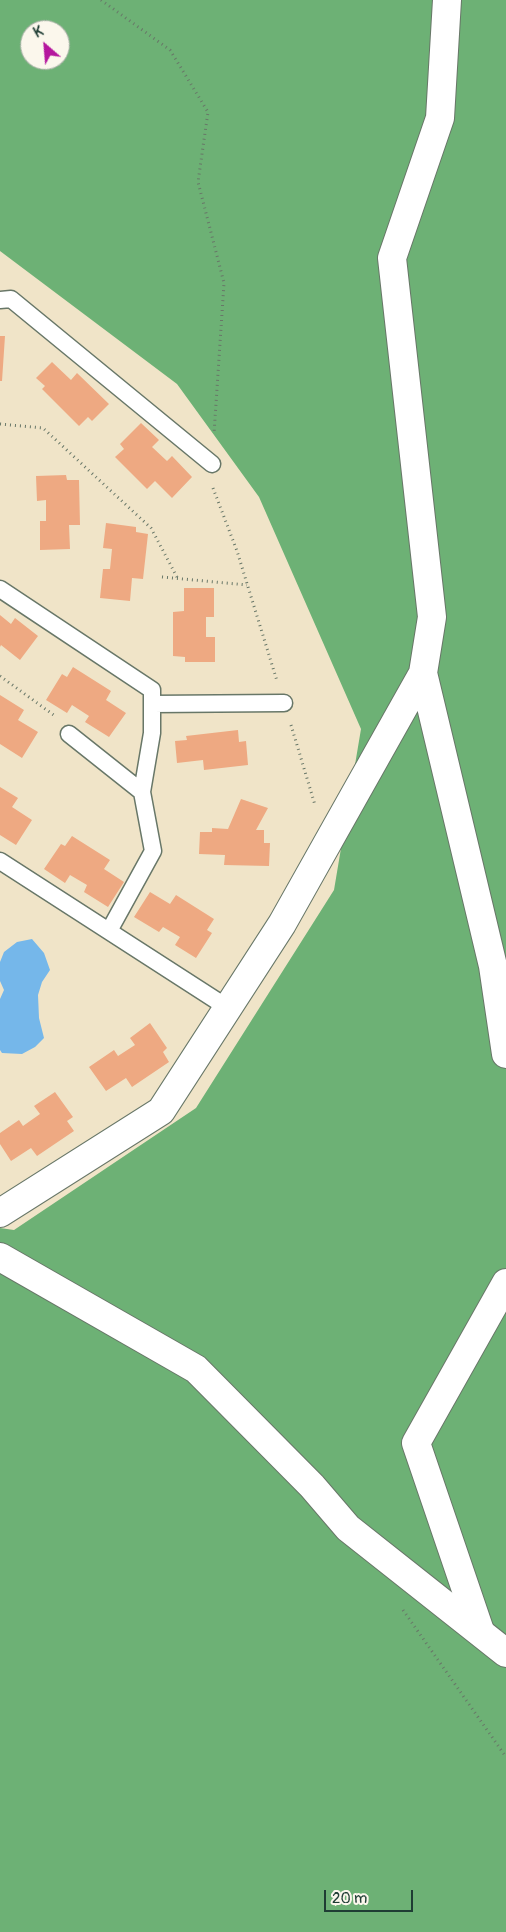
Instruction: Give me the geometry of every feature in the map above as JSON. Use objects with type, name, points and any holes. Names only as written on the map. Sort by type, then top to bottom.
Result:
[{"type":"street","points":[[0,1213],[161,1111],[282,924],[423,673],[432,617],[392,258],[440,118],[447,0]]},
{"type":"street","points":[[423,673],[494,966],[506,1054]]},
{"type":"street","points":[[0,1257],[196,1369],[312,1486],[348,1528],[506,1653]]},
{"type":"street","points":[[480,1631],[416,1443],[506,1283]]},
{"type":"lane","points":[[0,300],[11,299],[212,464]]},
{"type":"lane","points":[[0,589],[152,690],[152,733],[142,792],[153,851],[109,931]]},
{"type":"lane","points":[[152,704],[284,703]]},
{"type":"lane","points":[[69,734],[142,792]]},
{"type":"lane","points":[[0,861],[228,1008]]},
{"type":"path","points":[[101,0],[170,50],[208,112],[198,182],[224,283],[210,482],[237,551],[327,844]]},
{"type":"path","points":[[0,424],[43,428],[151,528],[178,579]]},
{"type":"path","points":[[162,577],[247,585]]},
{"type":"path","points":[[0,676],[59,719],[69,734]]},
{"type":"path","points":[[400,1606],[506,1757]]},
{"type":"green space","points":[[0,0],[506,0],[506,1932],[0,1932],[0,1228],[14,1230],[196,1108],[334,890],[361,729],[259,497],[177,384],[0,251]]},
{"type":"water","points":[[32,939],[44,953],[50,970],[42,982],[38,995],[39,1018],[44,1038],[35,1047],[22,1054],[2,1053],[0,1050],[0,999],[4,990],[0,981],[0,962],[4,952],[17,942]]},
{"type":"building","points":[[0,336],[5,336],[2,381],[0,381]]},
{"type":"building","points":[[52,362],[71,380],[77,373],[109,404],[92,421],[88,417],[79,426],[42,389],[45,386],[36,378]]},
{"type":"building","points":[[141,423],[159,440],[152,447],[167,461],[172,456],[192,477],[172,498],[155,481],[147,489],[115,457],[124,449],[120,444]]},
{"type":"building","points":[[66,475],[67,480],[79,480],[80,525],[69,525],[70,549],[40,550],[40,521],[46,521],[46,500],[37,501],[36,476]]},
{"type":"building","points":[[106,523],[136,527],[136,532],[148,534],[143,579],[132,578],[130,601],[100,598],[103,569],[110,569],[112,549],[103,548]]},
{"type":"building","points":[[184,588],[214,588],[214,617],[206,617],[206,637],[215,637],[215,662],[185,662],[185,657],[173,656],[173,612],[184,611]]},
{"type":"building","points":[[0,615],[11,624],[15,618],[38,636],[20,660],[1,645],[0,647]]},
{"type":"building","points":[[73,667],[111,691],[106,700],[126,713],[109,737],[85,722],[89,716],[72,705],[67,713],[46,700],[62,674],[67,677]]},
{"type":"building","points":[[0,695],[24,710],[18,720],[38,732],[22,758],[0,744]]},
{"type":"building","points":[[238,730],[239,742],[246,741],[248,765],[204,770],[203,760],[177,763],[175,741],[187,740],[186,736]]},
{"type":"building","points":[[0,787],[18,798],[12,807],[32,820],[16,845],[0,835]]},
{"type":"building","points":[[241,799],[268,808],[256,830],[264,830],[264,843],[270,843],[269,866],[224,865],[225,855],[199,854],[200,832],[212,832],[212,828],[228,829]]},
{"type":"building","points":[[72,836],[110,860],[104,869],[124,882],[108,907],[84,892],[87,885],[70,875],[65,883],[44,869],[61,844],[65,846]]},
{"type":"building","points":[[150,892],[170,904],[176,895],[214,919],[207,930],[212,933],[196,958],[175,945],[180,937],[163,927],[159,932],[134,917]]},
{"type":"building","points":[[150,1023],[167,1048],[163,1052],[169,1062],[132,1087],[126,1078],[106,1091],[89,1067],[114,1050],[118,1056],[135,1045],[130,1038]]},
{"type":"building","points":[[55,1092],[73,1117],[67,1121],[74,1131],[37,1156],[31,1148],[11,1161],[0,1144],[0,1133],[19,1120],[23,1126],[40,1114],[34,1106]]}]
